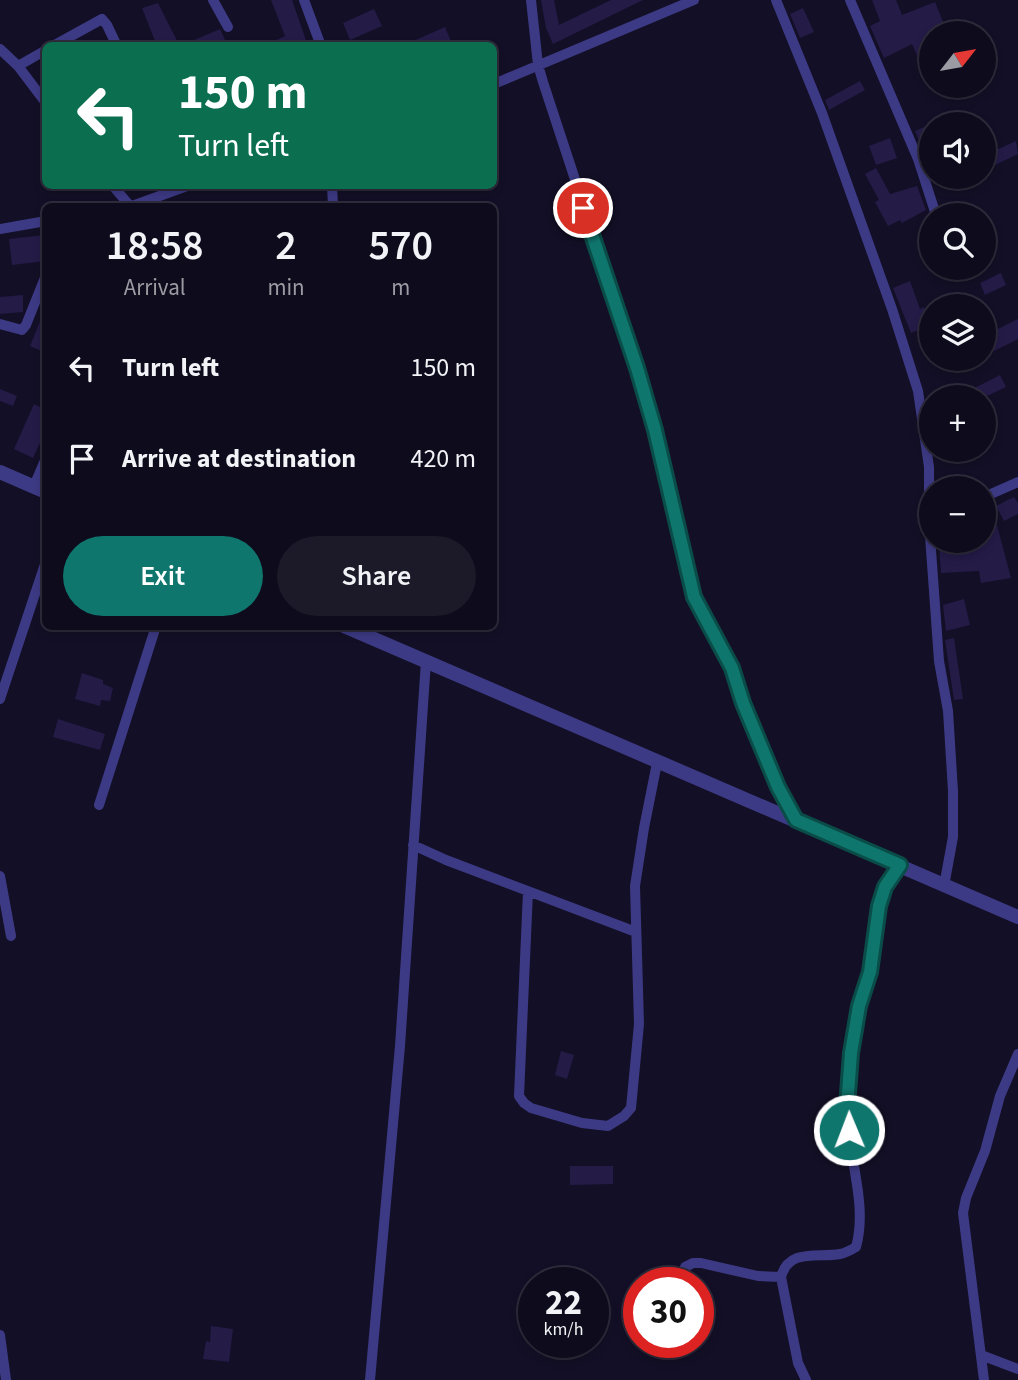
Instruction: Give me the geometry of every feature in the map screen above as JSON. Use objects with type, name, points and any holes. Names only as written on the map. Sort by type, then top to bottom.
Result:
[{"type":"street","points":[[213,0],[228,27]]},
{"type":"street","points":[[304,0],[320,42]]},
{"type":"street","points":[[531,0],[538,65],[661,451],[694,597],[732,668],[762,752],[796,820]]},
{"type":"street","points":[[497,83],[694,0]]},
{"type":"street","points":[[776,0],[822,113],[918,391],[929,476]]},
{"type":"street","points":[[850,0],[918,159],[932,203]]},
{"type":"street","points":[[60,42],[102,19],[115,42]]},
{"type":"street","points":[[0,49],[18,66],[42,98]]},
{"type":"street","points":[[18,66],[42,52]]},
{"type":"street","points":[[116,189],[131,203]]},
{"type":"street","points":[[142,203],[178,189]]},
{"type":"street","points":[[0,229],[42,222]]},
{"type":"street","points":[[0,324],[22,330],[42,285]]},
{"type":"street","points":[[0,472],[40,489]]},
{"type":"street","points":[[996,492],[1018,482]]},
{"type":"street","points":[[931,553],[939,661],[948,712],[953,791],[953,837],[944,886]]},
{"type":"street","points":[[0,699],[42,573]]},
{"type":"street","points":[[99,805],[155,630]]},
{"type":"street","points":[[354,630],[1018,917]]},
{"type":"street","points":[[370,1380],[400,1046],[426,662]]},
{"type":"street","points":[[528,891],[519,1096],[531,1108],[583,1123],[607,1126],[624,1116],[631,1108],[639,1024],[635,886],[657,763]]},
{"type":"street","points":[[413,845],[636,932]]},
{"type":"street","points":[[806,1380],[798,1363],[781,1277],[790,1261],[799,1256],[843,1254],[856,1247],[859,1205],[850,1154],[847,1107],[851,1053],[859,1006],[870,972],[879,906],[885,887],[900,865]]},
{"type":"street","points":[[0,876],[11,936]]},
{"type":"street","points":[[984,1380],[963,1213],[966,1198],[985,1151],[1000,1096],[1018,1054]]},
{"type":"street","points":[[685,1267],[701,1263],[758,1276],[781,1277]]},
{"type":"street","points":[[0,1335],[6,1380]]},
{"type":"street","points":[[981,1356],[1018,1369]]},
{"type":"building","points":[[271,0],[292,0],[307,42],[272,42],[285,36]]},
{"type":"building","points":[[541,0],[554,0],[559,25],[611,0],[643,0],[553,44],[546,28]]},
{"type":"building","points":[[872,0],[896,0],[902,15],[935,2],[943,21],[919,21],[919,60],[912,44],[884,58],[870,26],[880,21]]},
{"type":"building","points":[[158,3],[178,42],[155,42],[142,8]]},
{"type":"building","points":[[803,8],[814,32],[800,38],[790,14]]},
{"type":"building","points":[[374,9],[382,26],[350,40],[343,23]]},
{"type":"building","points":[[445,27],[451,42],[411,42]]},
{"type":"building","points":[[220,29],[226,42],[189,42]]},
{"type":"building","points":[[860,81],[865,90],[829,110],[825,100]]},
{"type":"building","points":[[890,138],[897,158],[876,165],[869,146]]},
{"type":"building","points":[[1016,141],[1018,154],[996,165],[996,150]]},
{"type":"building","points":[[876,168],[890,194],[917,186],[923,203],[919,203],[919,214],[902,223],[900,220],[888,226],[875,202],[879,200],[865,174]]},
{"type":"building","points":[[42,235],[42,261],[12,265],[9,239]]},
{"type":"building","points":[[1001,273],[1006,285],[985,294],[980,283],[996,280],[996,275]]},
{"type":"building","points":[[910,281],[919,306],[919,330],[911,333],[893,288]]},
{"type":"building","points":[[23,295],[23,312],[0,314],[0,297]]},
{"type":"building","points":[[42,316],[42,351],[30,346]]},
{"type":"building","points":[[1018,319],[1018,339],[996,350],[996,330]]},
{"type":"building","points":[[1000,375],[1006,387],[996,392],[996,385],[980,385]]},
{"type":"building","points":[[0,389],[17,396],[13,406],[0,401]]},
{"type":"building","points":[[34,404],[42,408],[42,439],[33,458],[14,449]]},
{"type":"building","points":[[1014,497],[1018,503],[1018,514],[1004,521],[996,506]]},
{"type":"building","points":[[996,525],[1011,578],[981,583],[979,571],[941,573],[939,553],[996,553]]},
{"type":"building","points":[[964,599],[970,625],[946,631],[943,605]]},
{"type":"building","points":[[954,638],[963,699],[954,700],[945,640]]},
{"type":"building","points":[[82,673],[103,680],[103,684],[113,688],[110,701],[101,700],[100,706],[75,699]]},
{"type":"building","points":[[58,719],[105,734],[100,750],[53,737]]},
{"type":"building","points":[[561,1051],[574,1055],[567,1079],[555,1075]]},
{"type":"building","points":[[570,1166],[613,1166],[613,1184],[570,1185]]},
{"type":"building","points":[[211,1326],[233,1329],[229,1362],[203,1359],[206,1341],[210,1342]]},
{"type":"route","points":[[583,208],[637,368],[661,451],[694,597],[732,668],[743,703],[778,787],[796,820],[900,865],[885,887],[879,906],[870,972],[859,1006],[851,1053],[847,1107],[849,1130]]}]
